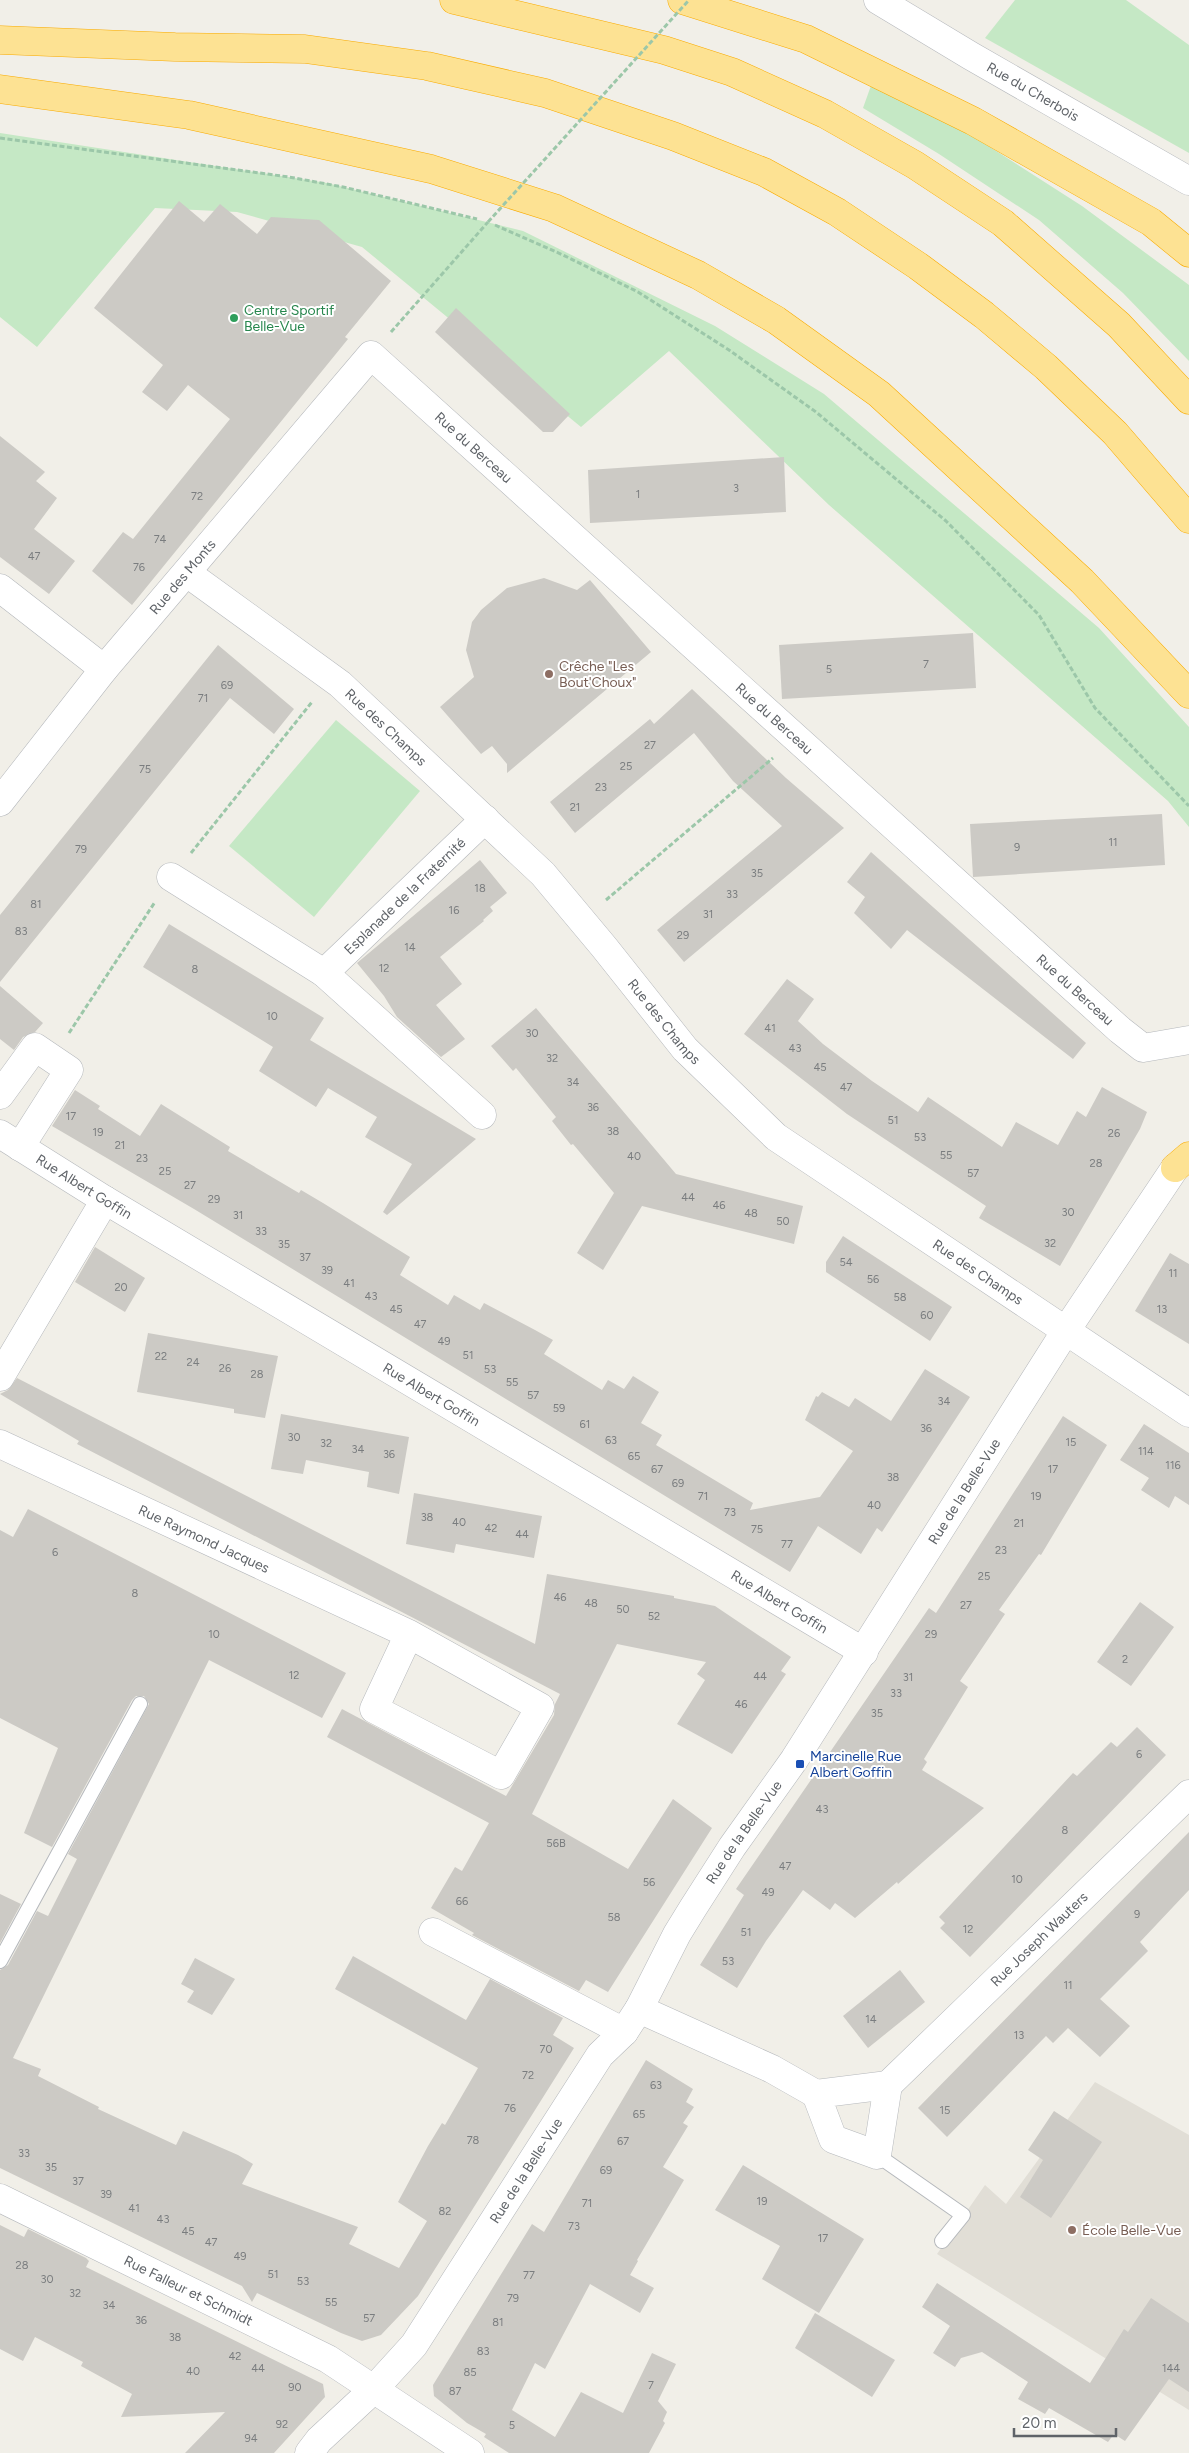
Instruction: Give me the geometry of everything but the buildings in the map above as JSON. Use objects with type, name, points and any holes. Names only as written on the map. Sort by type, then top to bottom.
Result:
[{"type":"highway","points":[[454,0],[664,50],[732,72],[825,114],[915,165],[1003,223],[1120,325],[1189,400]]},
{"type":"highway","points":[[682,0],[806,39],[973,121],[1151,222],[1189,253]]},
{"type":"highway","points":[[0,40],[175,47],[305,49],[426,66],[545,93],[673,136],[764,172],[837,212],[918,266],[984,315],[1046,366],[1115,433],[1189,519]]},
{"type":"highway","points":[[0,88],[189,115],[431,169],[554,208],[698,274],[776,320],[879,394],[1082,581],[1189,694]]},
{"type":"street","name":"Rue du Cherbois","points":[[878,0],[970,56],[1189,181]]},
{"type":"street","name":"Rue des Monts","points":[[0,802],[104,669],[371,355]]},
{"type":"street","name":"Rue du Berceau","points":[[371,355],[1120,1030],[1143,1048],[1189,1040]]},
{"type":"street","name":"Rue des Champs","points":[[187,573],[340,684],[543,874],[684,1049],[776,1137],[1065,1332],[1189,1413]]},
{"type":"street","points":[[0,588],[104,669]]},
{"type":"street","name":"Esplanade de la Fraternité","points":[[324,973],[485,819]]},
{"type":"street","points":[[171,877],[324,973],[482,1115]]},
{"type":"street","points":[[0,1095],[35,1047],[69,1070],[10,1141]]},
{"type":"street","name":"Rue Albert Goffin","points":[[10,1141],[104,1200],[864,1652]]},
{"type":"street","name":"Rue de la Belle-Vue","points":[[309,2453],[319,2440],[374,2389],[414,2345],[600,2055],[624,2032],[639,2009],[676,1934],[732,1847],[794,1760],[864,1652],[1065,1332],[1182,1162]]},
{"type":"street","points":[[0,1377],[104,1200]]},
{"type":"street","name":"Rue Raymond Jacques","points":[[0,1444],[409,1634],[540,1707],[501,1775],[374,1709],[409,1634]]},
{"type":"street","name":"Rue Joseph Wauters","points":[[888,2085],[1189,1794]]},
{"type":"street","points":[[432,1932],[624,2032]]},
{"type":"street","points":[[639,2009],[772,2070],[816,2094],[888,2085],[877,2155],[833,2139],[816,2094]]},
{"type":"street","name":"Rue Falleur et Schmidt","points":[[0,2198],[328,2360],[470,2453]]},
{"type":"lane","points":[[0,1961],[140,1704]]},
{"type":"lane","points":[[877,2155],[963,2215],[942,2241]]},
{"type":"path","points":[[371,355],[488,222],[689,0]]},
{"type":"path","points":[[0,138],[129,157],[213,165],[343,187],[488,222],[563,254],[638,292],[721,345],[816,412],[946,520],[1039,615],[1095,708],[1189,806]]},
{"type":"path","points":[[580,920],[749,775]]},
{"type":"shaded area","name":"École Belle-Vue","points":[[1095,2082],[1189,2135],[1189,2410],[937,2254],[985,2185],[1006,2204]]},
{"type":"green space","points":[[1015,0],[1126,0],[1189,45],[1189,153],[985,38]]},
{"type":"green space","points":[[873,80],[965,131],[1082,206],[1189,285],[1189,361],[1123,293],[1039,220],[939,154],[863,108]]},
{"type":"green space","points":[[0,133],[327,183],[523,231],[715,326],[824,394],[1099,628],[1189,727],[1189,827],[1168,801],[829,505],[669,351],[581,427],[362,247],[237,212],[155,208],[37,347],[0,317]]},
{"type":"green space","points":[[336,720],[420,791],[314,917],[229,846]]},
{"type":"place","name":"Centre Sportif Belle-Vue","points":[[234,318]]},
{"type":"place","name":"Crêche \"Les Bout'Choux\"","points":[[549,674]]},
{"type":"place","name":"Marcinelle Rue Albert Goffin","points":[[800,1764]]},
{"type":"place","name":"École Belle-Vue","points":[[1072,2230]]}]
